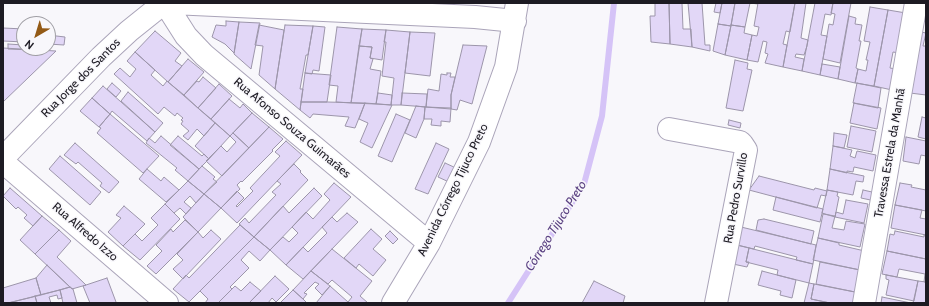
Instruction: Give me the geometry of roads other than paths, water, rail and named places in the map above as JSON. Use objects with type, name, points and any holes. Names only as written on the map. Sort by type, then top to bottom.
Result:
[{"type":"street","name":"Rua Jorge dos Santos","points":[[3,158],[101,57],[129,31],[164,3]]},
{"type":"street","name":"Rua Afonso Souza Guimarães","points":[[164,3],[186,36],[204,55],[429,243]]},
{"type":"street","points":[[172,3],[475,17],[516,12]]},
{"type":"street","name":"Travessa Estrela da Manhã","points":[[864,303],[916,3]]},
{"type":"street","name":"Avenida Córrego Tijuco Preto","points":[[393,303],[429,243],[479,142],[506,67],[516,12]]},
{"type":"street","name":"Rua Pedro Survillo","points":[[668,129],[740,142],[746,150],[716,303]]},
{"type":"street","name":"Rua Alfredo Izzo","points":[[3,162],[167,303]]},
{"type":"waterway","name":"Córrego Tijuco Preto","points":[[508,303],[584,184],[602,116],[614,3]]}]
